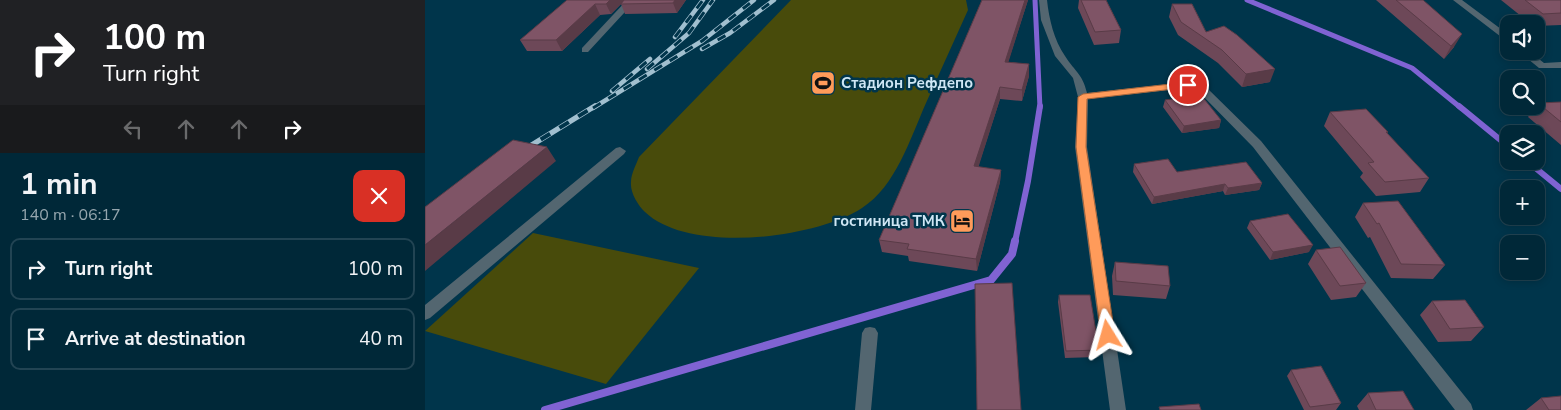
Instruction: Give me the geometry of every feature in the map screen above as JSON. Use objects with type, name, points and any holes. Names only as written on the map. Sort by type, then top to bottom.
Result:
[{"type":"street","points":[[585,50],[632,0]]},
{"type":"street","points":[[1043,0],[1045,20],[1060,56],[1078,78],[1083,97],[1081,147],[1119,410]]},
{"type":"street","points":[[1457,0],[1500,33]]},
{"type":"street","points":[[1534,60],[1542,66],[1561,65]]},
{"type":"street","points":[[1083,97],[1188,85],[1203,90],[1257,144],[1465,410]]},
{"type":"street","points":[[425,314],[620,151]]},
{"type":"street","points":[[863,410],[869,333]]},
{"type":"shaded area","name":"Стадион Рефдепо","points":[[791,0],[966,0],[968,10],[901,161],[884,187],[874,199],[862,208],[841,219],[814,228],[784,234],[752,237],[720,237],[691,233],[665,225],[645,212],[633,194],[631,179],[639,157]]},
{"type":"shaded area","points":[[533,233],[699,268],[606,384],[425,331]]},
{"type":"building","points":[[567,0],[610,0],[606,4],[595,4],[556,40],[520,40]]},
{"type":"building","points":[[624,0],[675,0],[673,3],[621,4]]},
{"type":"building","points":[[982,0],[1025,0],[1005,62],[1029,64],[1022,90],[1000,87],[974,166],[1001,170],[976,259],[907,249],[909,244],[879,240]]},
{"type":"building","points":[[1081,0],[1106,0],[1121,30],[1095,32]]},
{"type":"building","points":[[1396,0],[1423,0],[1462,34],[1451,46]]},
{"type":"building","points":[[1525,0],[1561,0],[1561,13],[1543,14]]},
{"type":"building","points":[[1172,4],[1192,4],[1206,32],[1224,26],[1275,69],[1246,74],[1222,50],[1181,22]]},
{"type":"building","points":[[1201,95],[1221,120],[1184,126],[1165,100]]},
{"type":"building","points":[[1561,102],[1561,122],[1545,109],[1545,103]]},
{"type":"building","points":[[1366,109],[1429,178],[1385,182],[1368,163],[1374,162],[1330,112]]},
{"type":"building","points":[[513,140],[547,147],[425,245],[425,207]]},
{"type":"building","points":[[1168,159],[1177,172],[1246,162],[1262,183],[1228,188],[1225,184],[1154,197],[1134,164]]},
{"type":"building","points":[[1398,201],[1445,265],[1401,264],[1379,223],[1377,224],[1363,203]]},
{"type":"building","points":[[1288,214],[1313,245],[1273,252],[1250,221]]},
{"type":"building","points":[[1340,247],[1366,283],[1340,286],[1316,250]]},
{"type":"building","points":[[1115,262],[1168,266],[1170,286],[1116,281]]},
{"type":"building","points":[[1012,283],[1021,410],[977,410],[975,284]]},
{"type":"building","points":[[1059,295],[1090,295],[1099,350],[1066,351]]},
{"type":"building","points":[[1465,300],[1484,327],[1450,329],[1432,301]]},
{"type":"building","points":[[1321,366],[1341,403],[1310,407],[1291,370]]},
{"type":"building","points":[[1403,391],[1414,410],[1376,410],[1368,393]]},
{"type":"building","points":[[1561,396],[1561,410],[1549,410],[1541,398]]},
{"type":"building","points":[[1199,404],[1201,410],[1160,410],[1159,407]]},
{"type":"waterway","points":[[1035,0],[1040,106]]},
{"type":"waterway","points":[[1247,0],[1412,68],[1461,108]]},
{"type":"waterway","points":[[1015,242],[1028,181],[1040,106]]},
{"type":"waterway","points":[[1459,106],[1500,140]]},
{"type":"waterway","points":[[1538,170],[1561,189]]},
{"type":"waterway","points":[[545,410],[991,280],[1012,254],[1015,241]]},
{"type":"railway","points":[[675,37],[703,0]]},
{"type":"railway","points":[[647,69],[689,33],[713,0]]},
{"type":"railway","points":[[593,108],[702,41],[754,0]]},
{"type":"railway","points":[[702,49],[730,33],[774,0]]},
{"type":"railway","points":[[612,91],[650,59]]},
{"type":"railway","points":[[522,151],[595,106]]},
{"type":"place","name":"Стадион Рефдепо","points":[[823,83]]},
{"type":"place","name":"гостиница ТМК","points":[[962,221]]},
{"type":"route","points":[[1108,335],[1081,147],[1083,97],[1188,85]]}]
